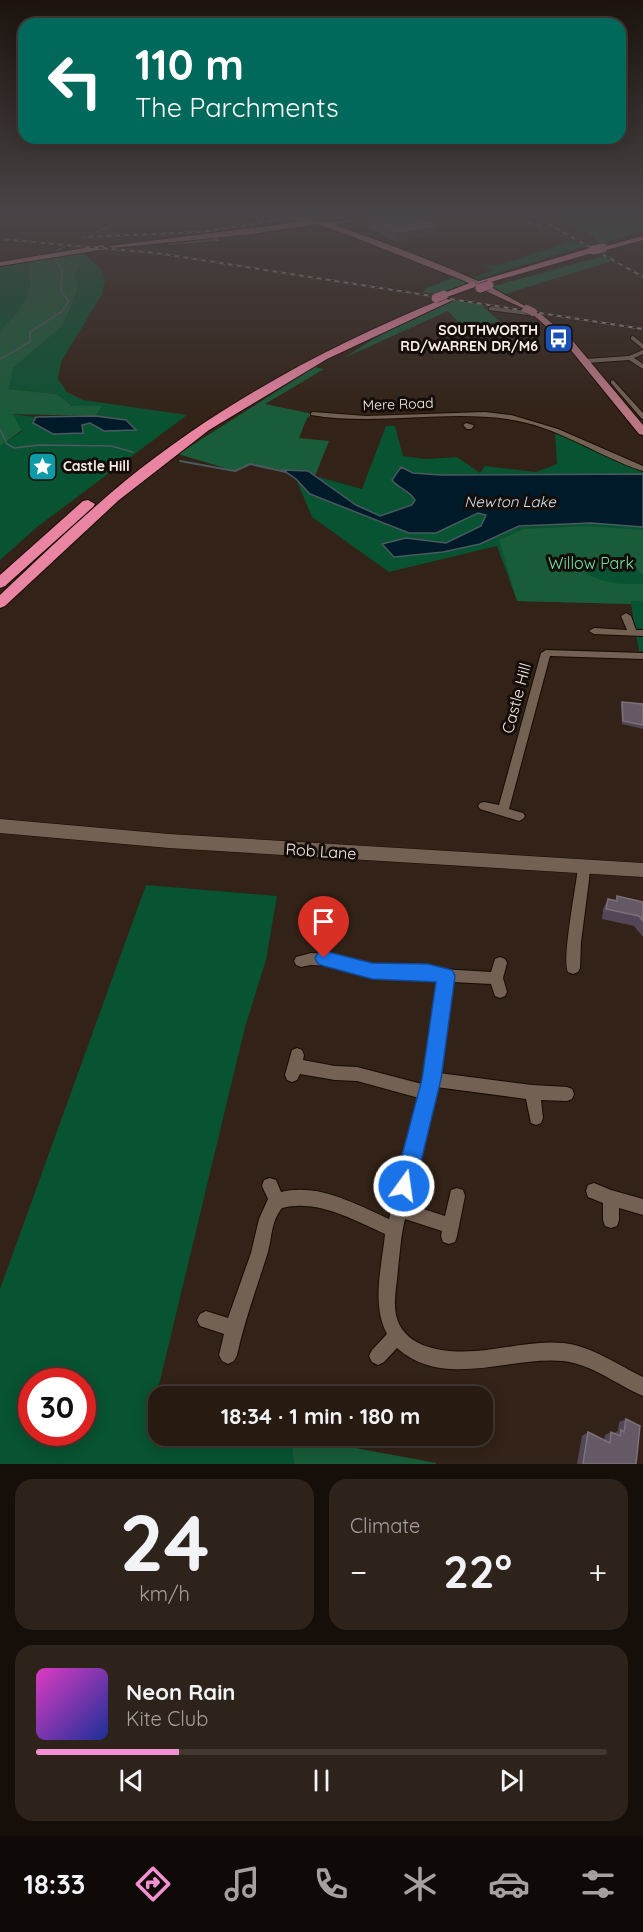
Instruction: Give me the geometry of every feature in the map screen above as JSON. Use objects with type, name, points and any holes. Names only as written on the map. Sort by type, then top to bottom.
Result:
[{"type":"highway","points":[[0,583],[103,491],[196,422],[318,350],[480,285]]},
{"type":"highway","points":[[0,603],[102,507],[208,426],[259,393],[331,352],[446,298]]},
{"type":"main road","points":[[480,285],[532,312],[561,335],[586,361],[642,430]]},
{"type":"street","points":[[491,309],[532,312]]},
{"type":"street","points":[[633,338],[643,347]]},
{"type":"street","points":[[586,361],[630,358],[643,352]]},
{"type":"street","points":[[630,358],[643,367]]},
{"type":"street","points":[[617,383],[643,417]]},
{"type":"street","name":"Mere Road","points":[[313,414],[366,418],[485,414],[510,417],[556,430],[643,469]]},
{"type":"street","points":[[469,426],[485,414]]},
{"type":"street","points":[[626,616],[638,633]]},
{"type":"street","points":[[594,631],[638,633]]},
{"type":"street","name":"Castle Hill","points":[[502,811],[546,653],[643,656]]},
{"type":"street","points":[[484,806],[519,816]]},
{"type":"street","name":"Rob Lane","points":[[0,826],[169,841],[643,870]]},
{"type":"street","points":[[573,968],[573,935],[582,899],[584,867]]},
{"type":"street","points":[[301,962],[324,958],[372,971],[428,972],[498,985],[500,963]]},
{"type":"street","points":[[446,976],[429,1086],[394,1229],[386,1303],[388,1319],[397,1336],[418,1353],[458,1360],[545,1351],[564,1352],[582,1356],[643,1387]]},
{"type":"street","points":[[295,1065],[429,1086],[567,1094]]},
{"type":"street","points":[[532,1092],[536,1118]]},
{"type":"street","points":[[594,1191],[643,1207]]},
{"type":"street","points":[[228,1355],[243,1293],[262,1242],[273,1193],[325,1202],[394,1229]]},
{"type":"street","points":[[399,1209],[450,1231],[457,1196]]},
{"type":"street","points":[[611,1198],[611,1220]]},
{"type":"street","points":[[206,1320],[234,1328]]},
{"type":"street","points":[[378,1356],[397,1336]]},
{"type":"green space","points":[[0,285],[29,285],[26,300],[0,330]]},
{"type":"green space","points":[[29,285],[77,285],[78,290],[63,325],[13,368],[9,389],[57,394],[72,406],[102,406],[96,416],[12,414],[22,430],[0,446],[0,330],[21,307]]},
{"type":"green space","points":[[77,285],[104,285],[102,294],[61,362],[58,379],[67,392],[83,400],[187,415],[37,527],[0,560],[0,446],[22,431],[11,414],[36,417],[34,423],[82,433],[82,425],[90,423],[104,431],[126,420],[96,416],[102,406],[72,406],[57,394],[9,389],[12,368],[63,325],[78,291]]},
{"type":"green space","points":[[434,285],[461,285],[437,294],[423,292]]},
{"type":"green space","points":[[497,285],[533,285],[505,294],[491,287]]},
{"type":"green space","points":[[456,299],[482,305],[500,322],[462,326],[448,311],[344,358],[395,325]]},
{"type":"green space","points":[[315,367],[324,369],[265,404],[313,414],[307,418],[299,438],[329,441],[315,476],[308,471],[283,470],[250,464],[235,471],[178,454]]},
{"type":"green space","points":[[386,426],[395,426],[403,456],[425,459],[457,457],[480,473],[485,466],[536,472],[557,464],[555,433],[643,466],[643,474],[441,475],[408,472],[399,488],[410,493],[415,499],[412,505],[380,516],[356,505],[315,476],[362,489]]},
{"type":"green space","name":"Willow Park","points":[[296,479],[310,494],[436,533],[478,513],[486,515],[482,526],[446,543],[406,538],[383,544],[480,544],[519,527],[591,523],[643,527],[643,651],[639,651],[631,604],[517,601],[497,546],[389,572],[312,517]]},
{"type":"green space","points":[[586,526],[643,530],[643,574],[621,563],[597,567],[588,570],[587,574],[614,583],[643,584],[643,601],[631,601],[631,604],[517,601],[499,540],[524,529]]},
{"type":"green space","points":[[146,885],[277,896],[266,960],[245,1027],[159,1386],[148,1386],[148,1446],[292,1446],[294,1464],[0,1464],[0,1289]]},
{"type":"green space","points":[[292,1446],[345,1446],[436,1463],[436,1464],[294,1464]]},
{"type":"water","points":[[96,416],[126,420],[136,430],[104,431],[90,423],[82,425],[83,433],[53,434],[33,423],[36,417]]},
{"type":"water","name":"Newton Lake","points":[[401,467],[413,473],[441,475],[643,474],[643,527],[591,523],[519,526],[480,544],[443,552],[394,557],[382,544],[406,538],[446,543],[481,526],[486,515],[478,513],[436,533],[409,533],[310,494],[296,479],[283,470],[308,471],[356,505],[380,516],[412,505],[415,500],[392,480]]},
{"type":"building","points":[[622,702],[643,704],[643,725],[623,721]]},
{"type":"building","points":[[617,896],[643,902],[643,921],[639,916],[606,909],[608,899],[617,901]]},
{"type":"building","points":[[626,1419],[640,1426],[636,1464],[583,1464],[588,1432],[610,1443],[611,1432],[620,1436],[621,1430],[624,1432]]},
{"type":"waterway","points":[[0,359],[30,342],[30,332],[61,312],[69,301],[61,291],[61,285]]},
{"type":"waterway","points":[[0,429],[7,444],[14,448],[39,445],[111,446],[133,452]]},
{"type":"waterway","points":[[180,461],[235,471],[250,464],[286,472]]},
{"type":"railway","points":[[363,285],[643,329]]},
{"type":"place","name":"SOUTHWORTH RD/WARREN DR/M6","points":[[559,338]]},
{"type":"place","name":"Castle Hill","points":[[42,466]]},
{"type":"route","points":[[324,958],[372,971],[428,972],[446,976],[431,1079],[404,1186]]}]
